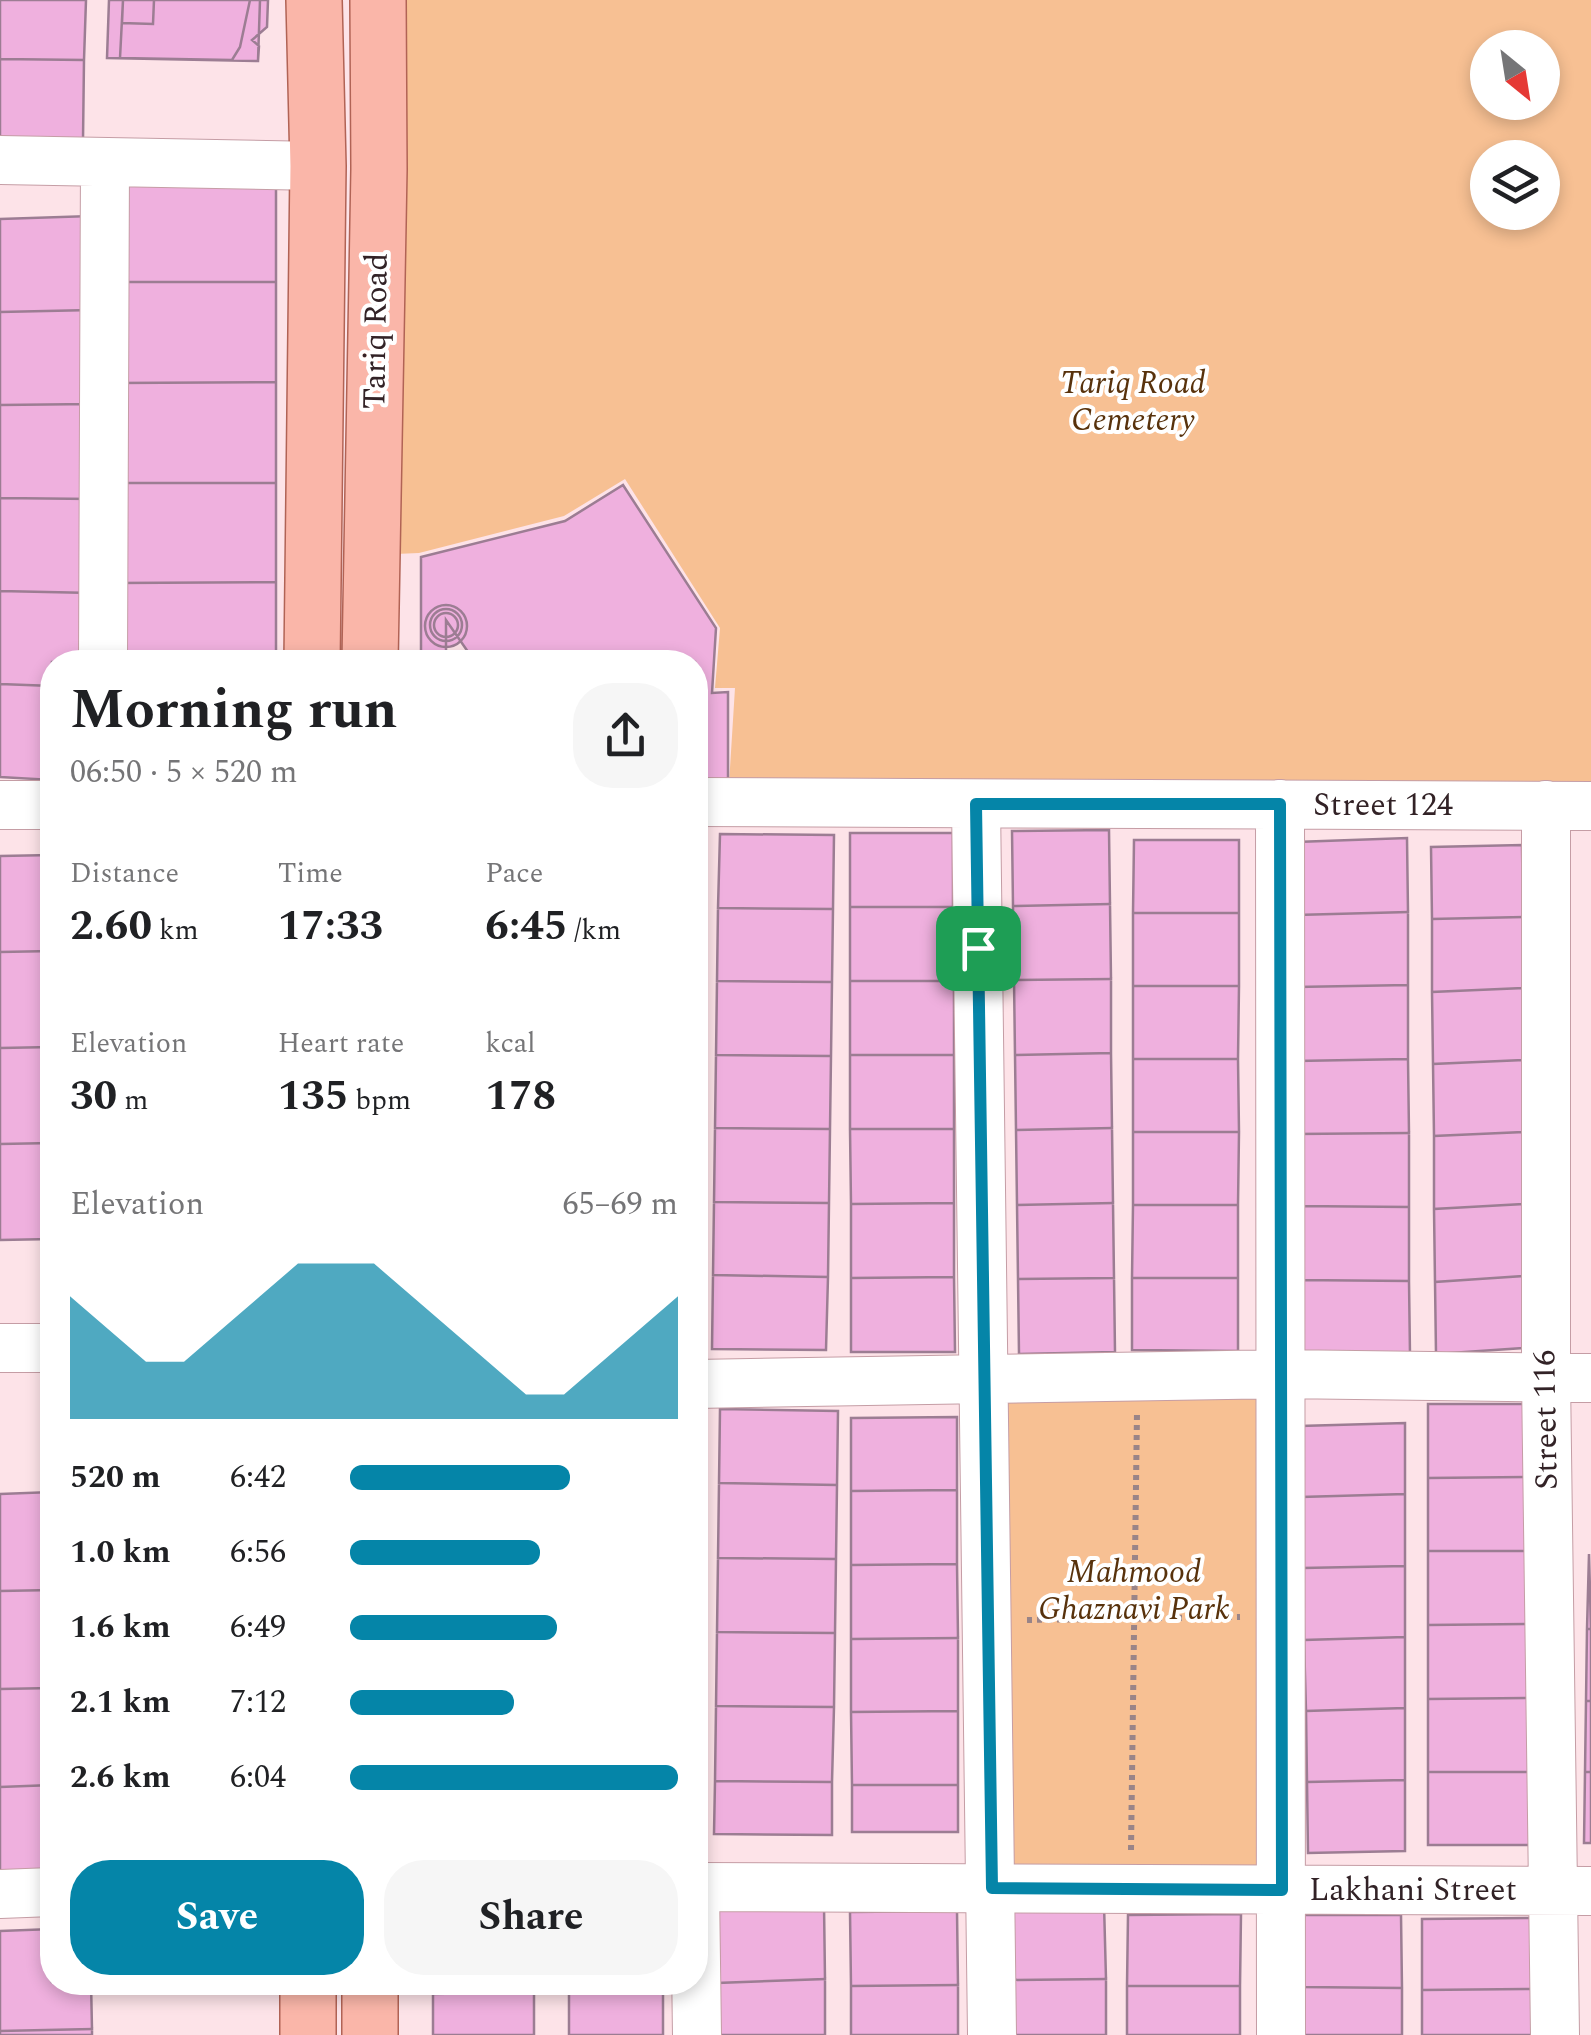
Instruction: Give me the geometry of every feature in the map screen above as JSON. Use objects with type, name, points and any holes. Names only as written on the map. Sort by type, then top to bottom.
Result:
[{"type":"main road","name":"Tariq Road","points":[[312,650],[318,166],[314,0]]},
{"type":"main road","name":"Tariq Road","points":[[370,650],[379,169],[378,0]]},
{"type":"main road","points":[[308,1995],[308,2035]]},
{"type":"main road","points":[[370,1995],[370,2035]]},
{"type":"street","points":[[0,160],[318,166]]},
{"type":"street","points":[[103,650],[106,162]]},
{"type":"street","name":"Street 124","points":[[708,802],[1568,806]]},
{"type":"street","points":[[976,804],[992,2035]]},
{"type":"street","points":[[1280,804],[1281,2035]]},
{"type":"street","points":[[0,805],[40,805]]},
{"type":"street","name":"Street 116","points":[[1554,2035],[1572,1891],[1568,806]]},
{"type":"street","points":[[0,1348],[40,1348]]},
{"type":"street","points":[[708,1384],[1280,1374],[1568,1378]]},
{"type":"street","name":"Lakhani Street","points":[[708,1888],[1572,1891]]},
{"type":"street","points":[[0,1894],[40,1892]]},
{"type":"street","points":[[696,1995],[696,2035]]},
{"type":"path","points":[[1130,1889],[1137,1377]]},
{"type":"path","points":[[988,1620],[1281,1616]]},
{"type":"green space","name":"Tariq Road Cemetery","points":[[399,0],[1591,0],[1591,805],[728,800],[735,688],[715,688],[720,628],[625,479],[564,516],[419,553],[372,555]]},
{"type":"green space","name":"Mahmood Ghaznavi Park","points":[[1280,1374],[1282,1890],[992,1888],[985,1380]]},
{"type":"building","points":[[0,0],[86,0],[84,60],[0,59]]},
{"type":"building","points":[[109,0],[260,0],[258,61],[107,58]]},
{"type":"building","points":[[109,0],[268,0],[267,27],[252,40],[259,46],[258,61],[107,58]]},
{"type":"building","points":[[123,0],[268,0],[267,27],[252,40],[259,46],[258,61],[120,58]]},
{"type":"building","points":[[123,0],[250,0],[240,47],[232,60],[120,58]]},
{"type":"building","points":[[123,0],[154,0],[153,24],[122,23]]},
{"type":"building","points":[[0,59],[84,60],[83,140],[0,138]]},
{"type":"building","points":[[118,182],[276,182],[276,282],[117,282]]},
{"type":"building","points":[[91,216],[91,310],[0,312],[0,219]]},
{"type":"building","points":[[117,282],[276,282],[276,382],[117,383]]},
{"type":"building","points":[[91,310],[91,404],[0,405],[0,312]]},
{"type":"building","points":[[276,382],[276,483],[117,483],[117,383]]},
{"type":"building","points":[[91,404],[92,499],[0,498],[0,405]]},
{"type":"building","points":[[117,483],[276,483],[276,582],[117,583]]},
{"type":"building","points":[[623,485],[716,628],[712,693],[728,692],[728,811],[708,810],[708,650],[467,650],[446,620],[446,650],[421,650],[421,557],[565,521]]},
{"type":"building","points":[[0,498],[92,499],[92,593],[0,591]]},
{"type":"building","points":[[276,582],[276,650],[117,650],[117,583]]},
{"type":"building","points":[[0,591],[92,593],[92,650],[40,650],[40,686],[0,684]]},
{"type":"building","points":[[446,605],[461,611],[467,626],[461,641],[446,647],[431,641],[425,626],[431,611]]},
{"type":"building","points":[[446,609],[458,613],[462,625],[458,637],[446,641],[434,637],[430,625],[434,613]]},
{"type":"building","points":[[446,613],[458,625],[446,637],[434,625]]},
{"type":"building","points":[[0,684],[40,686],[40,779],[0,777]]},
{"type":"building","points":[[1109,830],[1110,904],[1013,906],[1012,831]]},
{"type":"building","points":[[850,833],[953,833],[953,907],[850,907]]},
{"type":"building","points":[[720,834],[834,835],[833,909],[718,908]]},
{"type":"building","points":[[1407,838],[1408,912],[1296,915],[1296,842]]},
{"type":"building","points":[[1134,840],[1239,840],[1239,913],[1133,913]]},
{"type":"building","points":[[1522,845],[1523,917],[1432,919],[1431,847]]},
{"type":"building","points":[[40,855],[40,951],[0,952],[0,856]]},
{"type":"building","points":[[1110,904],[1111,979],[1014,980],[1013,906]]},
{"type":"building","points":[[850,907],[953,907],[954,981],[850,981]]},
{"type":"building","points":[[718,908],[833,909],[832,982],[717,981]]},
{"type":"building","points":[[1408,912],[1408,985],[1296,987],[1296,915]]},
{"type":"building","points":[[1133,913],[1239,913],[1239,986],[1133,986]]},
{"type":"building","points":[[1523,917],[1523,988],[1432,992],[1432,919]]},
{"type":"building","points":[[40,951],[40,1047],[0,1048],[0,952]]},
{"type":"building","points":[[1111,979],[1111,1053],[1015,1055],[1014,980]]},
{"type":"building","points":[[717,981],[832,982],[831,1056],[716,1055]]},
{"type":"building","points":[[850,981],[954,981],[954,1055],[850,1055]]},
{"type":"building","points":[[1408,985],[1408,1059],[1296,1061],[1296,987]]},
{"type":"building","points":[[1133,986],[1239,986],[1238,1059],[1133,1059]]},
{"type":"building","points":[[1523,988],[1523,1060],[1433,1064],[1432,992]]},
{"type":"building","points":[[40,1047],[40,1143],[0,1144],[0,1048]]},
{"type":"building","points":[[1111,1053],[1112,1128],[1016,1130],[1015,1055]]},
{"type":"building","points":[[716,1055],[831,1056],[830,1129],[715,1128]]},
{"type":"building","points":[[850,1055],[954,1055],[954,1129],[850,1129]]},
{"type":"building","points":[[1133,1059],[1238,1059],[1239,1132],[1133,1132]]},
{"type":"building","points":[[1408,1059],[1409,1133],[1296,1134],[1296,1061]]},
{"type":"building","points":[[1523,1060],[1523,1132],[1434,1136],[1433,1064]]},
{"type":"building","points":[[715,1128],[830,1129],[829,1203],[714,1202]]},
{"type":"building","points":[[1112,1128],[1113,1203],[1017,1205],[1016,1130]]},
{"type":"building","points":[[850,1129],[954,1129],[954,1203],[851,1204]]},
{"type":"building","points":[[1133,1132],[1239,1132],[1238,1205],[1133,1205]]},
{"type":"building","points":[[1523,1132],[1523,1204],[1434,1209],[1434,1136]]},
{"type":"building","points":[[1409,1133],[1409,1207],[1296,1206],[1296,1134]]},
{"type":"building","points":[[40,1143],[40,1239],[0,1240],[0,1144]]},
{"type":"building","points":[[714,1202],[829,1203],[828,1277],[713,1275]]},
{"type":"building","points":[[954,1203],[954,1277],[851,1278],[851,1204]]},
{"type":"building","points":[[1113,1203],[1114,1278],[1018,1279],[1017,1205]]},
{"type":"building","points":[[1523,1204],[1523,1276],[1435,1282],[1434,1209]]},
{"type":"building","points":[[1133,1205],[1238,1205],[1238,1278],[1132,1278]]},
{"type":"building","points":[[1296,1206],[1409,1207],[1409,1281],[1296,1280]]},
{"type":"building","points":[[713,1275],[828,1277],[826,1350],[712,1349]]},
{"type":"building","points":[[1523,1276],[1523,1348],[1436,1354],[1435,1282]]},
{"type":"building","points":[[954,1277],[955,1352],[851,1352],[851,1278]]},
{"type":"building","points":[[1114,1278],[1115,1352],[1019,1354],[1018,1279]]},
{"type":"building","points":[[1132,1278],[1238,1278],[1238,1351],[1132,1350]]},
{"type":"building","points":[[1296,1280],[1409,1281],[1410,1355],[1296,1353]]},
{"type":"building","points":[[1428,1404],[1529,1404],[1529,1477],[1428,1478]]},
{"type":"building","points":[[720,1409],[838,1411],[837,1485],[719,1483]]},
{"type":"building","points":[[957,1417],[957,1490],[851,1491],[851,1418]]},
{"type":"building","points":[[1405,1423],[1405,1494],[1301,1497],[1300,1426]]},
{"type":"building","points":[[1529,1477],[1529,1551],[1428,1551],[1428,1478]]},
{"type":"building","points":[[719,1483],[837,1485],[836,1559],[718,1558]]},
{"type":"building","points":[[957,1490],[957,1564],[851,1565],[851,1491]]},
{"type":"building","points":[[40,1492],[40,1590],[0,1591],[0,1494]]},
{"type":"building","points":[[1405,1494],[1405,1566],[1303,1568],[1301,1497]]},
{"type":"building","points":[[1428,1551],[1529,1551],[1529,1624],[1428,1625]]},
{"type":"building","points":[[1589,1554],[1591,1629],[1587,1629]]},
{"type":"building","points":[[718,1558],[836,1559],[835,1633],[717,1632]]},
{"type":"building","points":[[957,1564],[958,1638],[851,1639],[851,1565]]},
{"type":"building","points":[[1405,1566],[1405,1637],[1304,1640],[1303,1568]]},
{"type":"building","points":[[40,1590],[40,1688],[0,1689],[0,1591]]},
{"type":"building","points":[[1529,1624],[1529,1698],[1428,1699],[1428,1625]]},
{"type":"building","points":[[1587,1629],[1591,1629],[1591,1701],[1586,1701]]},
{"type":"building","points":[[717,1632],[835,1633],[834,1707],[716,1706]]},
{"type":"building","points":[[1405,1637],[1405,1708],[1306,1711],[1304,1640]]},
{"type":"building","points":[[958,1638],[958,1711],[851,1712],[851,1639]]},
{"type":"building","points":[[40,1688],[40,1785],[0,1787],[0,1689]]},
{"type":"building","points":[[1529,1698],[1530,1772],[1428,1772],[1428,1699]]},
{"type":"building","points":[[1586,1701],[1591,1701],[1591,1772],[1585,1772]]},
{"type":"building","points":[[716,1706],[834,1707],[832,1782],[715,1781]]},
{"type":"building","points":[[1405,1708],[1405,1780],[1307,1782],[1306,1711]]},
{"type":"building","points":[[958,1711],[958,1785],[852,1785],[851,1712]]},
{"type":"building","points":[[1428,1772],[1530,1772],[1530,1845],[1428,1845]]},
{"type":"building","points":[[1585,1772],[1591,1772],[1591,1843],[1584,1843]]},
{"type":"building","points":[[1405,1780],[1405,1851],[1308,1853],[1307,1782]]},
{"type":"building","points":[[715,1781],[832,1782],[832,1835],[714,1834]]},
{"type":"building","points":[[40,1785],[40,1883],[0,1885],[0,1787]]},
{"type":"building","points":[[852,1785],[958,1785],[958,1832],[852,1832]]},
{"type":"building","points":[[1104,1904],[1106,1979],[1005,1980],[1004,1905]]},
{"type":"building","points":[[824,1905],[825,1979],[717,1983],[718,1910]]},
{"type":"building","points":[[957,1911],[958,1985],[851,1986],[850,1912]]},
{"type":"building","points":[[1241,1914],[1240,1986],[1127,1986],[1128,1915]]},
{"type":"building","points":[[1300,1915],[1401,1915],[1402,1988],[1301,1987]]},
{"type":"building","points":[[1534,1918],[1535,1989],[1422,1990],[1422,1919]]},
{"type":"building","points":[[40,1929],[40,1995],[91,1995],[92,2029],[0,2031],[0,1931]]},
{"type":"building","points":[[825,1979],[825,2035],[717,2035],[717,1983]]},
{"type":"building","points":[[1106,1979],[1106,2035],[1005,2035],[1005,1980]]},
{"type":"building","points":[[958,1985],[958,2035],[851,2035],[851,1986]]},
{"type":"building","points":[[1127,1986],[1240,1986],[1240,2035],[1127,2035]]},
{"type":"building","points":[[1301,1987],[1402,1988],[1402,2035],[1302,2035]]},
{"type":"building","points":[[1535,1989],[1535,2035],[1422,2035],[1422,1990]]},
{"type":"building","points":[[433,1995],[534,1995],[534,2035],[433,2035]]},
{"type":"building","points":[[569,1995],[663,1995],[663,2035],[569,2035]]},
{"type":"building","points":[[92,2029],[92,2035],[0,2035],[0,2031]]},
{"type":"route","points":[[976,804],[1280,804],[1282,1890],[992,1888],[978,948],[976,804]]}]
